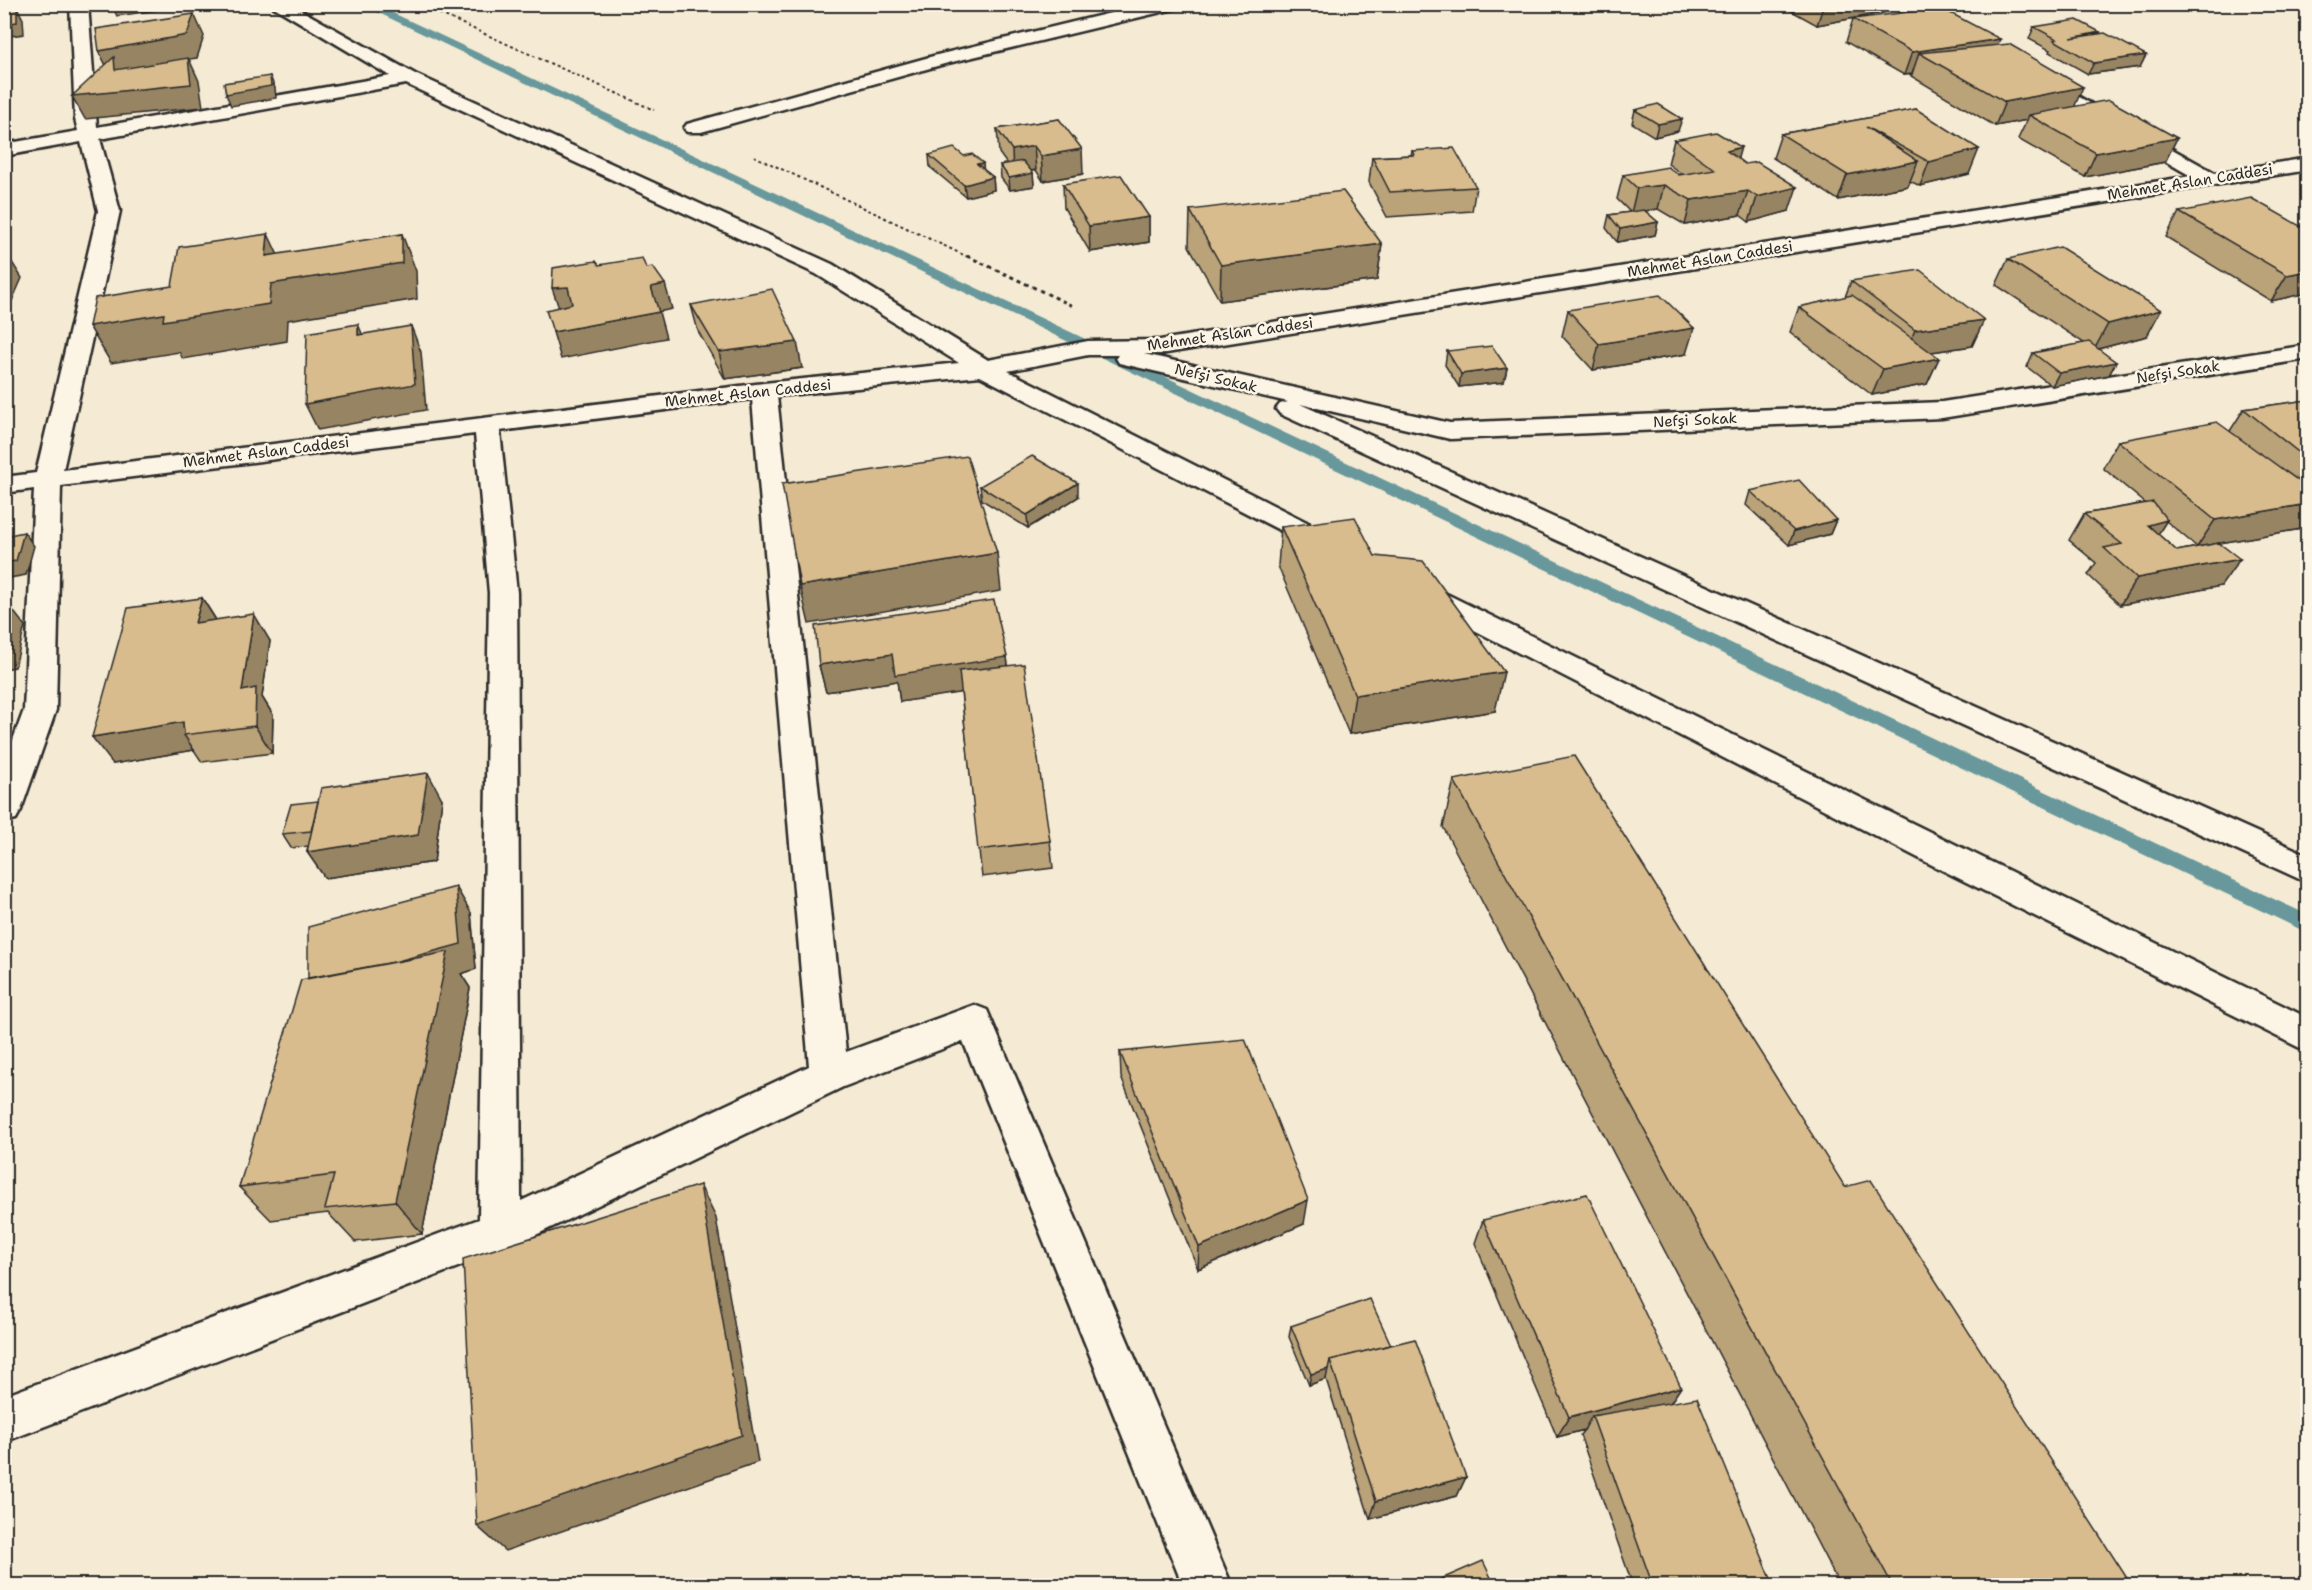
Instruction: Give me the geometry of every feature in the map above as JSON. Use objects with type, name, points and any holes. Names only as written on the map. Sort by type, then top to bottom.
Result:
[{"type":"street","points":[[4,810],[40,710],[48,479],[109,211],[85,119],[79,4]]},
{"type":"street","points":[[277,4],[408,78],[824,269],[984,368],[1356,558]]},
{"type":"street","points":[[694,128],[943,58],[1172,4]]},
{"type":"street","points":[[1897,4],[1968,41]]},
{"type":"street","points":[[2019,68],[2211,179]]},
{"type":"street","points":[[4,150],[408,78]]},
{"type":"street","name":"Mehmet Aslan Caddesi","points":[[4,485],[764,390],[984,368],[1088,348],[1160,347],[2307,164]]},
{"type":"street","name":"Nefşi Sokak","points":[[1088,348],[1450,431],[1942,410],[2307,352]]},
{"type":"street","points":[[1227,381],[2307,870]]},
{"type":"street","points":[[764,390],[829,1075]]},
{"type":"street","points":[[487,424],[502,593],[500,1231]]},
{"type":"street","points":[[1388,574],[1937,853],[2307,1036]]},
{"type":"street","points":[[4,1419],[500,1231],[829,1075],[974,1021],[1208,1586]]},
{"type":"path","points":[[418,4],[694,128],[1074,306]]},
{"type":"building","points":[[17,7],[17,22],[4,24],[4,9]]},
{"type":"building","points":[[1941,8],[2000,39],[1912,52],[1853,19]]},
{"type":"building","points":[[194,14],[187,35],[99,51],[96,29]]},
{"type":"building","points":[[2077,20],[2100,32],[2071,38],[2105,33],[2146,55],[2094,63],[2034,27]]},
{"type":"building","points":[[2009,44],[2083,87],[2005,102],[1919,53]]},
{"type":"building","points":[[114,57],[115,70],[188,58],[191,84],[72,96]]},
{"type":"building","points":[[270,76],[271,86],[226,94],[224,83]]},
{"type":"building","points":[[2109,100],[2177,138],[2096,153],[2029,115]]},
{"type":"building","points":[[1658,104],[1682,119],[1658,124],[1635,110]]},
{"type":"building","points":[[1916,109],[1979,149],[1929,162],[1866,127],[1918,161],[1847,175],[1781,134]]},
{"type":"building","points":[[1059,119],[1082,149],[1041,156],[1034,146],[1012,150],[997,129]]},
{"type":"building","points":[[1716,132],[1741,147],[1727,151],[1745,164],[1757,162],[1797,187],[1757,197],[1748,191],[1691,200],[1664,185],[1637,188],[1623,175],[1668,167],[1679,175],[1715,169],[1674,140]]},
{"type":"building","points":[[954,148],[964,156],[972,154],[983,163],[977,164],[993,177],[964,185],[929,155]]},
{"type":"building","points":[[1454,148],[1476,187],[1390,192],[1372,157],[1414,155],[1412,151]]},
{"type":"building","points":[[1023,161],[1033,173],[1009,178],[1000,165]]},
{"type":"building","points":[[1121,175],[1149,217],[1089,226],[1063,184]]},
{"type":"building","points":[[1343,191],[1382,244],[1221,265],[1190,210]]},
{"type":"building","points":[[2251,198],[2307,230],[2307,271],[2287,275],[2179,212]]},
{"type":"building","points":[[1644,210],[1658,222],[1620,229],[1609,215]]},
{"type":"building","points":[[268,234],[266,256],[402,234],[402,263],[271,284],[269,304],[163,321],[164,314],[89,326],[95,298],[172,286],[179,247]]},
{"type":"building","points":[[2060,247],[2161,310],[2108,324],[2008,259]]},
{"type":"building","points":[[642,258],[646,268],[653,267],[665,284],[651,287],[659,312],[553,332],[546,310],[572,304],[568,287],[552,288],[553,268],[596,261],[599,265]]},
{"type":"building","points":[[1920,270],[1984,320],[1915,330],[1851,281]]},
{"type":"building","points":[[772,289],[797,342],[719,352],[691,305]]},
{"type":"building","points":[[1660,295],[1694,328],[1599,344],[1568,310]]},
{"type":"building","points":[[1852,295],[1939,358],[1883,369],[1799,307]]},
{"type":"building","points":[[358,324],[358,335],[411,326],[415,384],[305,404],[307,333]]},
{"type":"building","points":[[2089,342],[2116,362],[2059,373],[2033,353]]},
{"type":"building","points":[[1492,346],[1507,368],[1461,374],[1447,351]]},
{"type":"building","points":[[2307,400],[2307,459],[2244,409]]},
{"type":"building","points":[[2217,422],[2307,487],[2307,504],[2215,520],[2118,441]]},
{"type":"building","points":[[967,456],[997,553],[800,586],[782,484]]},
{"type":"building","points":[[1032,456],[1078,483],[1027,515],[980,486]]},
{"type":"building","points":[[1799,480],[1836,520],[1794,531],[1750,491]]},
{"type":"building","points":[[2153,502],[2167,520],[2148,525],[2177,551],[2219,543],[2240,559],[2137,578],[2104,548],[2122,544],[2084,514]]},
{"type":"building","points":[[1355,517],[1375,556],[1423,561],[1504,672],[1355,695],[1281,527]]},
{"type":"building","points":[[24,532],[16,561],[4,563],[4,536]]},
{"type":"building","points":[[202,598],[195,623],[254,614],[242,691],[256,688],[255,726],[184,735],[183,722],[92,737],[128,608]]},
{"type":"building","points":[[994,600],[1007,657],[895,675],[892,654],[819,665],[815,626]]},
{"type":"building","points":[[1024,664],[1050,841],[978,850],[959,671]]},
{"type":"building","points":[[1574,756],[1845,1187],[1871,1180],[2132,1586],[1893,1586],[1454,780]]},
{"type":"building","points":[[428,773],[418,835],[307,852],[321,788]]},
{"type":"building","points":[[318,801],[311,831],[282,834],[291,804]]},
{"type":"building","points":[[456,887],[461,944],[394,962],[308,978],[308,927]]},
{"type":"building","points":[[448,952],[395,1201],[325,1209],[334,1175],[239,1187],[301,980]]},
{"type":"building","points":[[1245,1039],[1308,1200],[1199,1247],[1120,1052]]},
{"type":"building","points":[[700,1185],[742,1435],[477,1526],[463,1259]]},
{"type":"building","points":[[1587,1194],[1681,1387],[1569,1417],[1483,1220]]},
{"type":"building","points":[[1370,1299],[1391,1345],[1330,1360],[1328,1369],[1311,1374],[1291,1326]]},
{"type":"building","points":[[1415,1339],[1466,1477],[1376,1501],[1330,1360]]},
{"type":"building","points":[[1697,1398],[1774,1586],[1653,1586],[1592,1416]]},
{"type":"building","points":[[1483,1561],[1495,1586],[1425,1586]]},
{"type":"waterway","points":[[365,4],[2308,925]]}]
